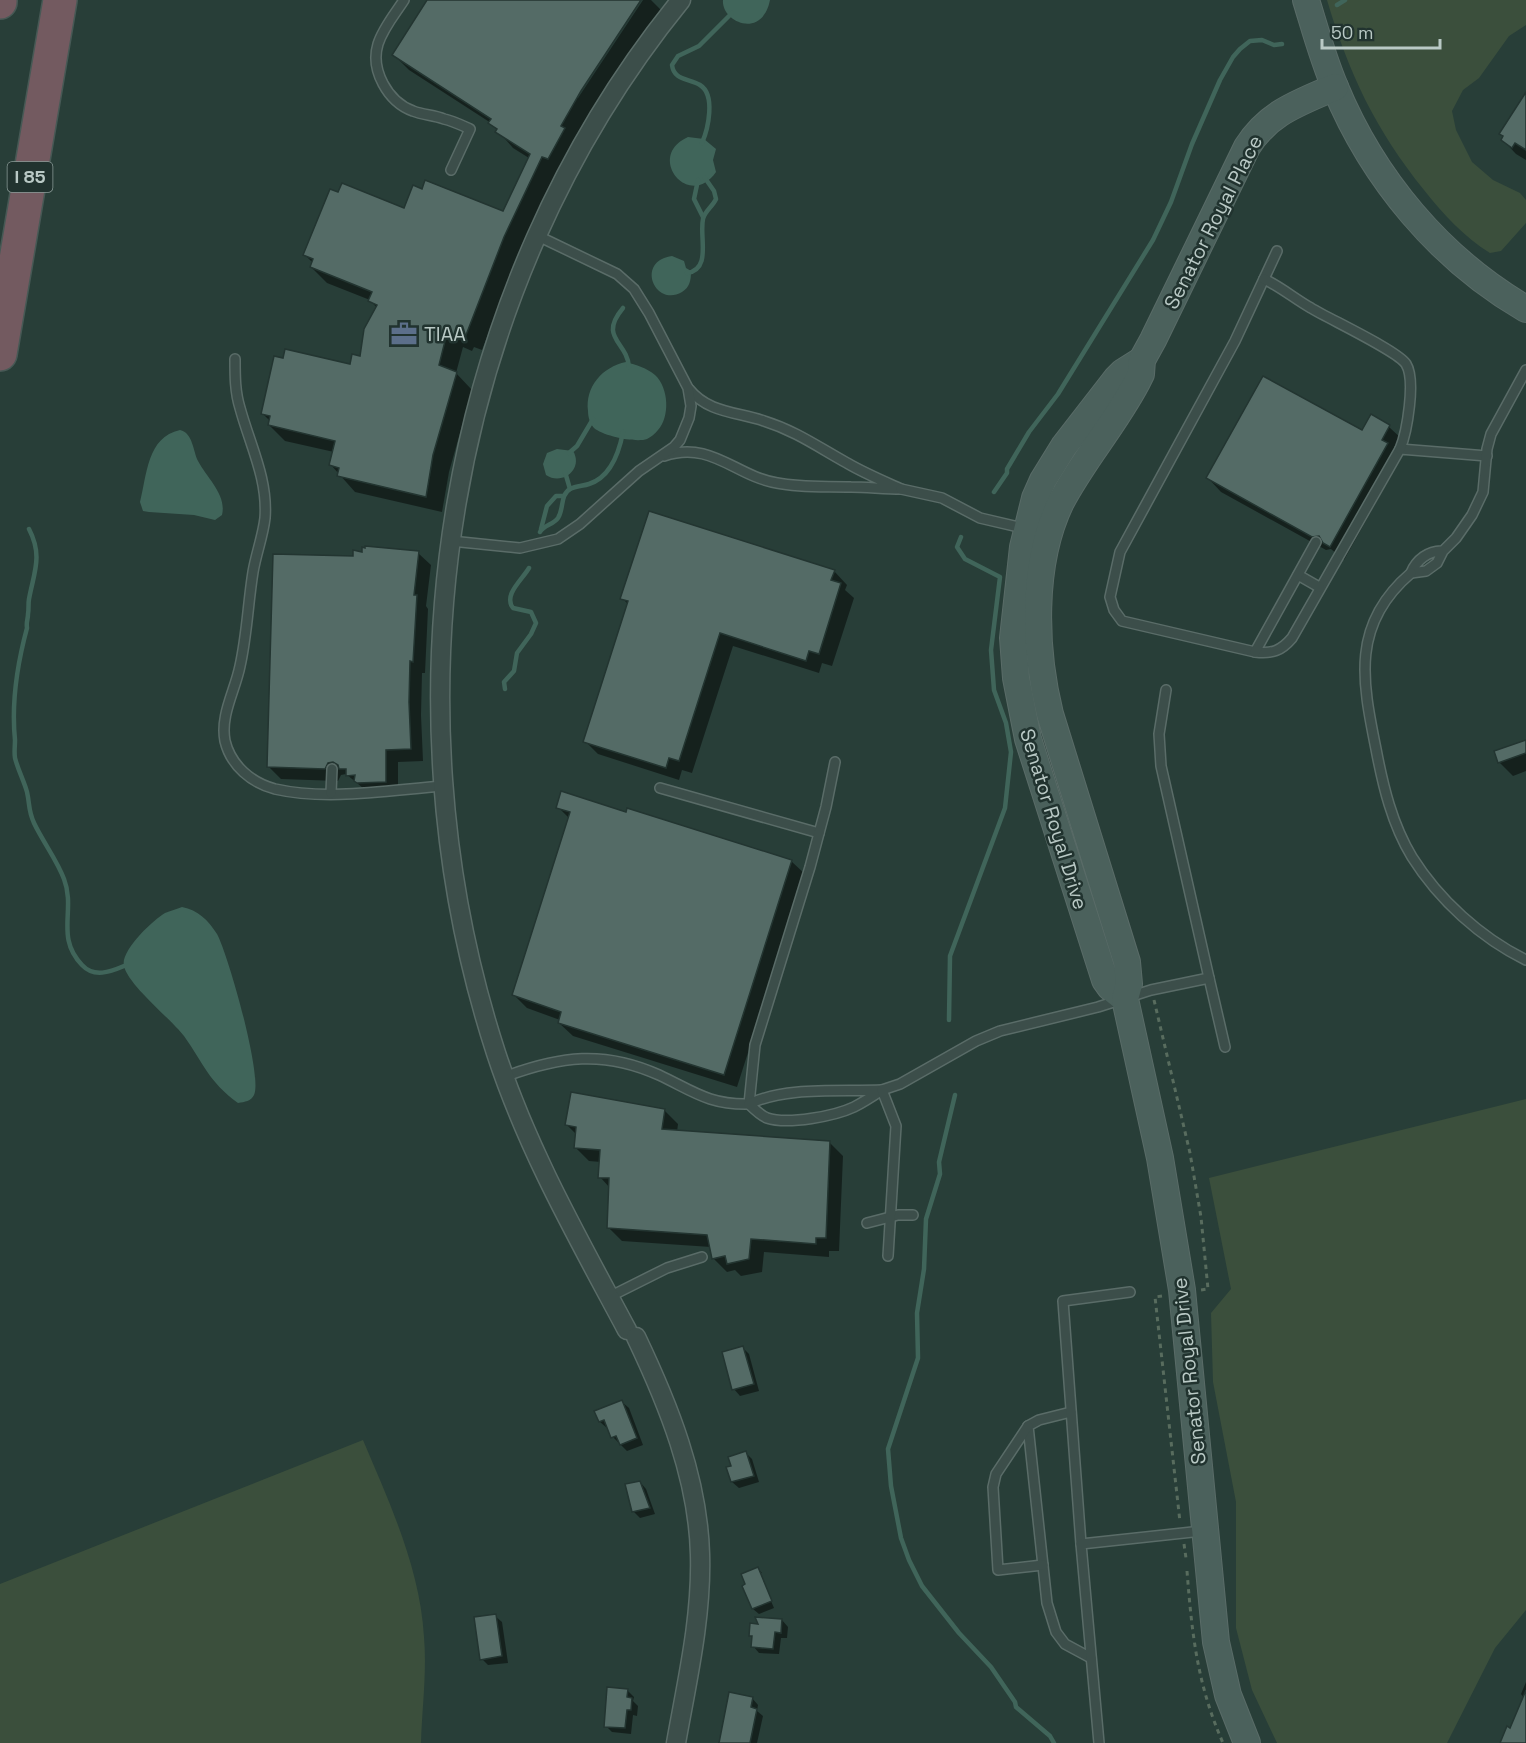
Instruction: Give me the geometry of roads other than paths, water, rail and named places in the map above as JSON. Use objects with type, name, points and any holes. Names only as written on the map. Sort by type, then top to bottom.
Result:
[{"type":"highway","name":"I 85","points":[[0,354],[60,0]]},
{"type":"street","points":[[676,1743],[696,1625],[700,1555],[694,1502],[680,1445],[654,1376],[544,1174],[504,1077],[488,1027],[454,886],[443,786],[439,660],[450,541],[465,454],[478,400],[505,314],[547,213],[590,132],[644,48],[681,0]]},
{"type":"street","points":[[1306,0],[1335,87],[1371,156],[1407,207],[1437,241],[1466,267],[1501,295],[1526,309]]},
{"type":"street","name":"Senator Royal Place","points":[[1014,628],[1038,531],[1061,504],[1073,481],[1137,382],[1141,374],[1142,360],[1253,138],[1280,112],[1335,87]]},
{"type":"street","name":"Senator Royal Place","points":[[1038,531],[1039,648]]},
{"type":"street","name":"Senator Royal Drive","points":[[1014,628],[1016,678],[1028,739],[1105,980],[1125,999]]},
{"type":"street","name":"Senator Royal Drive","points":[[1039,648],[1046,697],[1056,736],[1127,962],[1128,984],[1125,999],[1158,1147],[1173,1230],[1186,1331],[1214,1626],[1220,1664],[1233,1710],[1247,1743]]},
{"type":"lane","points":[[404,0],[378,43],[376,61],[378,72],[389,95],[403,107],[470,129],[451,170]]},
{"type":"lane","points":[[450,541],[520,548],[539,545],[558,538],[580,525],[639,471],[674,447],[683,435],[690,412],[691,400],[688,388],[645,305],[629,283],[617,274],[538,236]]},
{"type":"lane","points":[[1264,279],[1405,361],[1410,370],[1411,382],[1405,434],[1400,449],[1288,643],[1272,653],[1255,652],[1128,624],[1118,617],[1110,597],[1117,561],[1125,540],[1235,341],[1277,251]]},
{"type":"lane","points":[[235,359],[237,395],[259,466],[264,492],[265,516],[253,575],[240,669],[225,721],[226,742],[237,765],[250,778],[261,784],[285,790],[351,793],[443,786]]},
{"type":"lane","points":[[1526,370],[1491,435],[1485,483],[1479,502],[1462,531],[1443,551],[1431,552],[1419,560],[1412,573],[1397,586],[1384,604],[1374,624],[1366,649],[1364,681],[1383,784],[1402,839],[1424,874],[1467,920],[1501,946],[1526,960]]},
{"type":"lane","points":[[688,388],[708,406],[795,432],[848,464],[901,489]]},
{"type":"lane","points":[[1400,449],[1487,456]]},
{"type":"lane","points":[[656,459],[672,453],[692,452],[713,456],[773,483],[796,486],[901,489],[942,498],[980,518],[1038,531]]},
{"type":"lane","points":[[1255,652],[1316,542]]},
{"type":"lane","points":[[1298,575],[1319,587]]},
{"type":"lane","points":[[1166,690],[1159,734],[1161,766],[1225,1047]]},
{"type":"lane","points":[[749,1104],[755,1045],[819,832],[835,762]]},
{"type":"lane","points":[[331,793],[332,769]]},
{"type":"lane","points":[[660,788],[819,832]]},
{"type":"lane","points":[[749,1104],[757,1112],[770,1119],[794,1120],[841,1112],[882,1090],[900,1084],[976,1041],[1000,1031],[1125,999],[1151,990],[1209,978]]},
{"type":"lane","points":[[504,1077],[559,1060],[589,1058],[620,1061],[646,1069],[715,1102],[749,1104],[767,1097],[789,1094],[882,1090]]},
{"type":"lane","points":[[882,1090],[896,1126],[888,1256]]},
{"type":"lane","points":[[867,1223],[898,1215],[914,1215]]},
{"type":"lane","points":[[609,1297],[667,1268],[702,1257]]},
{"type":"lane","points":[[1099,1743],[1081,1544],[1063,1300],[1130,1292]]},
{"type":"lane","points":[[1043,1565],[998,1570],[993,1487],[996,1473],[1028,1426],[1039,1420],[1071,1412]]},
{"type":"lane","points":[[1028,1426],[1047,1603],[1056,1632],[1065,1644],[1091,1658]]},
{"type":"lane","points":[[1081,1544],[1205,1530]]},
{"type":"waterway","points":[[1337,5],[1345,0]]},
{"type":"waterway","points":[[702,143],[708,121],[708,96],[700,85],[679,77],[672,65],[678,56],[699,46],[732,13]]},
{"type":"waterway","points":[[994,492],[1029,432],[1058,394],[1153,240],[1171,202],[1192,144],[1220,80],[1233,57],[1250,41],[1262,40],[1274,45],[1282,44]]},
{"type":"waterway","points":[[687,273],[695,270],[702,259],[703,219],[716,199],[714,191],[705,178]]},
{"type":"waterway","points":[[698,180],[694,199],[703,217]]},
{"type":"waterway","points":[[623,308],[616,318],[613,333],[624,351],[629,367]]},
{"type":"waterway","points":[[569,453],[577,446],[593,419]]},
{"type":"waterway","points":[[540,532],[558,518],[563,498],[567,492],[572,488],[597,481],[608,470],[616,456],[623,432]]},
{"type":"waterway","points":[[565,472],[570,489]]},
{"type":"waterway","points":[[541,529],[547,506],[556,496],[564,496]]},
{"type":"waterway","points":[[29,529],[36,548],[36,564],[16,683],[15,758],[27,792],[32,818],[64,879],[68,902],[69,944],[74,955],[87,969],[97,973],[124,966]]},
{"type":"waterway","points":[[949,1020],[950,956],[1005,808],[1011,752],[1006,723],[994,690],[991,650],[1000,577],[965,559],[957,547],[961,537]]},
{"type":"waterway","points":[[505,689],[504,682],[514,671],[517,653],[536,623],[531,612],[513,608],[510,598],[529,568]]},
{"type":"waterway","points":[[955,1095],[939,1162],[940,1174],[926,1219],[924,1269],[917,1313],[918,1358],[888,1449],[891,1486],[901,1538],[922,1586],[959,1633],[991,1667],[1015,1702],[1016,1707],[1050,1736],[1054,1743]]},
{"type":"place","name":"TIAA","points":[[404,334]]}]
